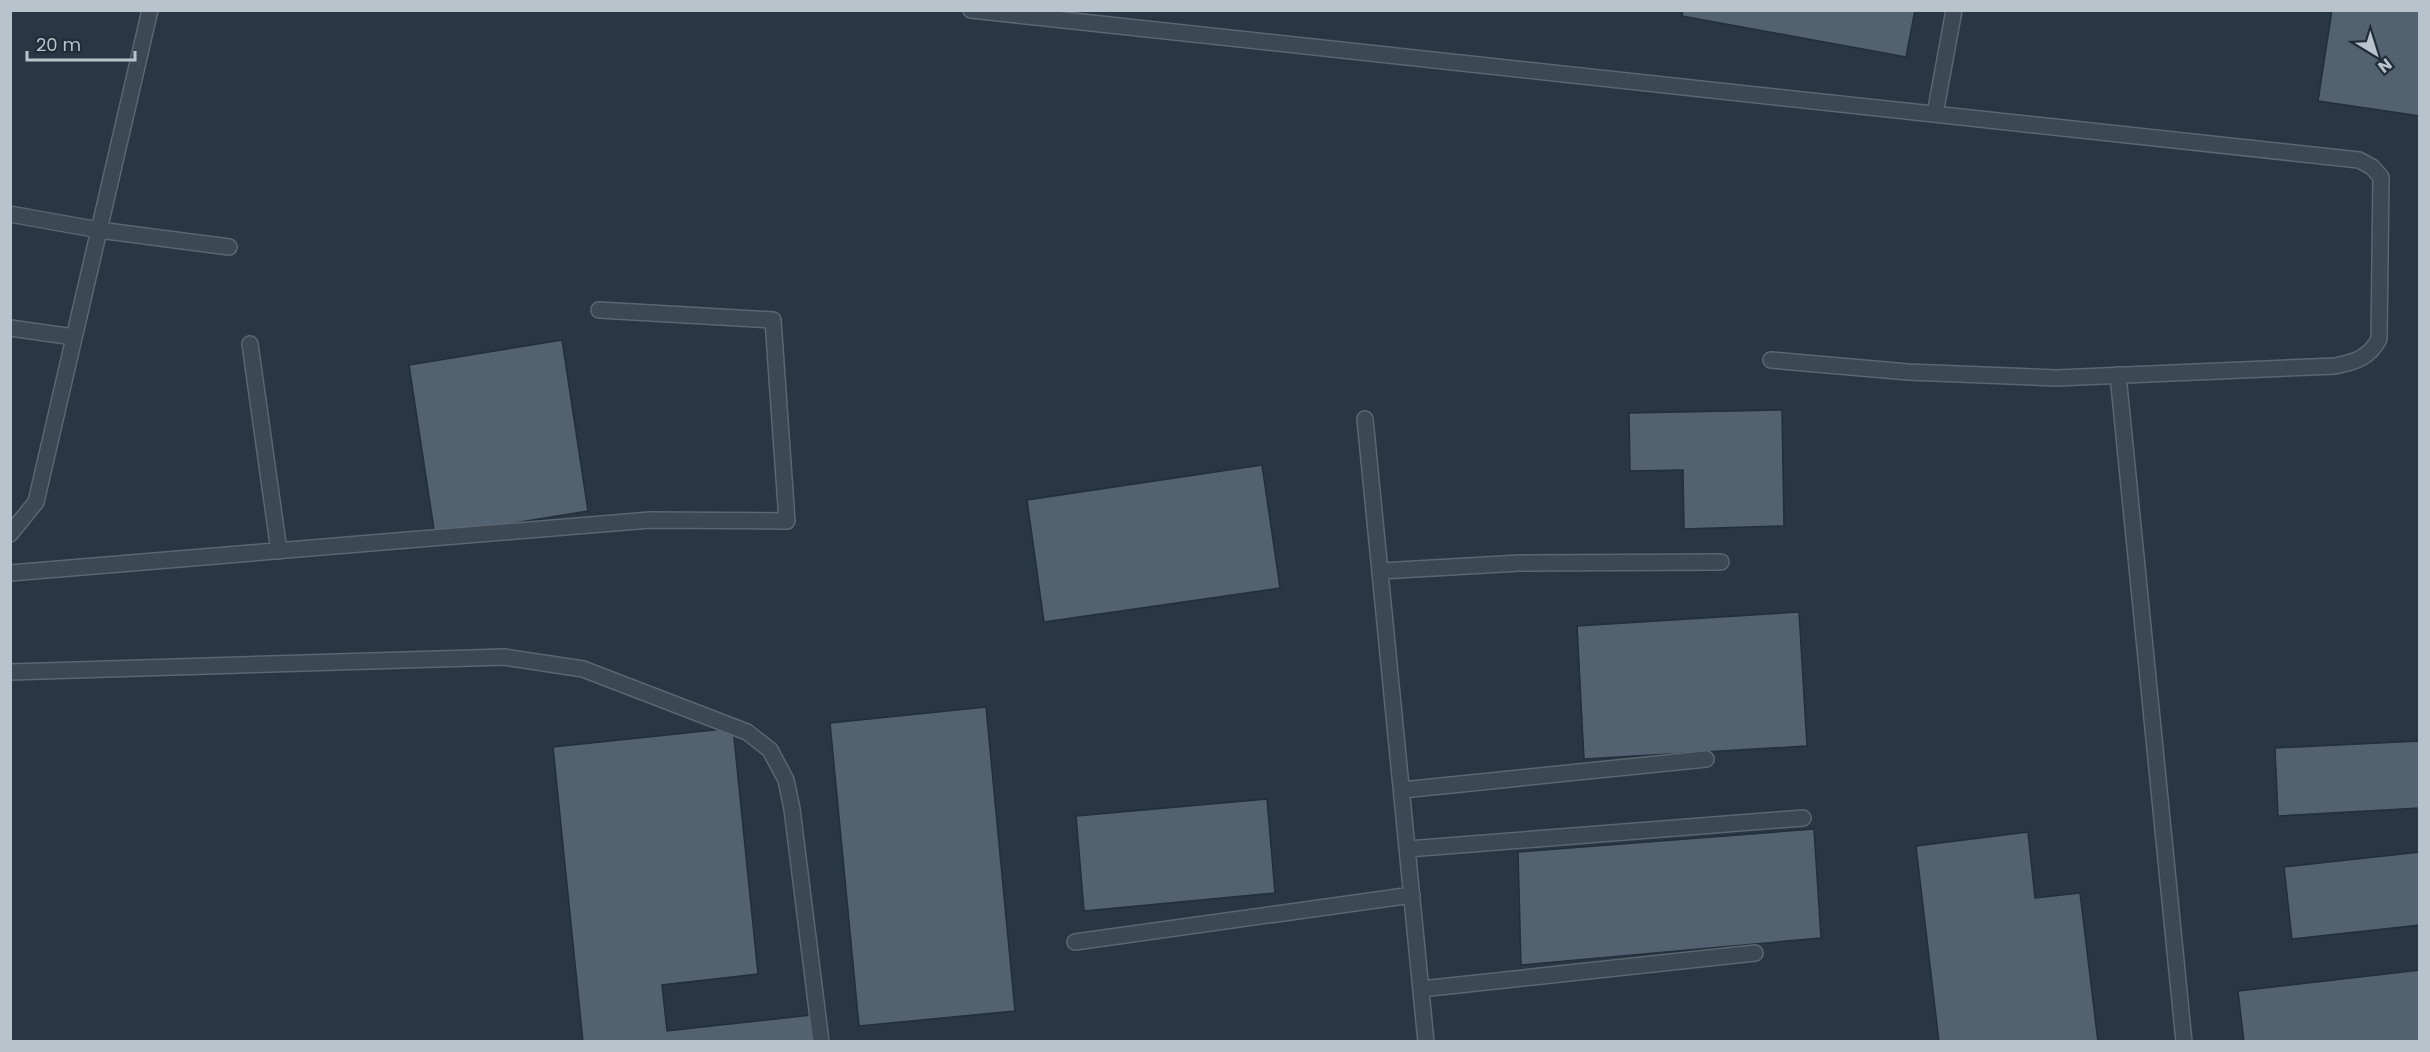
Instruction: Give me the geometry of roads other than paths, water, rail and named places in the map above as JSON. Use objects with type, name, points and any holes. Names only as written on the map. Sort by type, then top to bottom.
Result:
[{"type":"lane","points":[[10,534],[20,525],[36,502],[150,10]]},
{"type":"lane","points":[[971,10],[2359,160],[2372,166],[2381,177],[2379,339],[2373,351],[2356,361],[2335,366],[2057,378],[1908,372],[1771,360]]},
{"type":"lane","points":[[1935,114],[1954,10]]},
{"type":"lane","points":[[10,214],[99,230],[229,247]]},
{"type":"lane","points":[[10,573],[650,520],[787,521],[773,320],[599,310]]},
{"type":"lane","points":[[10,328],[74,337]]},
{"type":"lane","points":[[250,344],[279,551]]},
{"type":"lane","points":[[2118,375],[2184,1041]]},
{"type":"lane","points":[[1365,419],[1426,1041]]},
{"type":"lane","points":[[1381,571],[1520,562],[1721,562]]},
{"type":"lane","points":[[10,672],[504,657],[583,669],[747,732],[770,750],[786,780],[792,809],[821,1041]]},
{"type":"lane","points":[[1402,790],[1706,759]]},
{"type":"lane","points":[[1408,849],[1803,818]]},
{"type":"lane","points":[[1075,942],[1412,896]]},
{"type":"lane","points":[[1421,988],[1755,953]]}]
